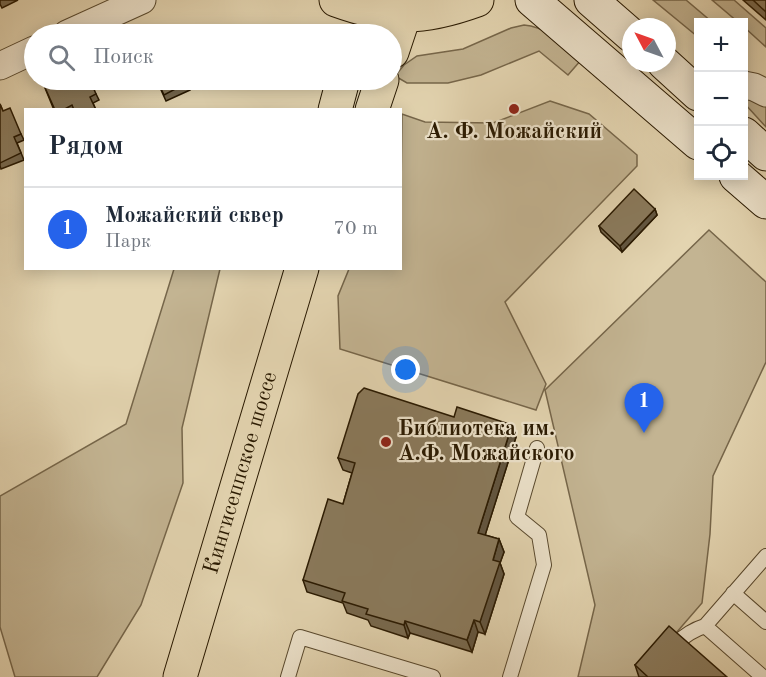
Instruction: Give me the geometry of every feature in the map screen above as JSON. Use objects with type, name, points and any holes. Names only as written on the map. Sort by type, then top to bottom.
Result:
[{"type":"main road","points":[[352,15],[404,16],[441,12],[477,0]]},
{"type":"main road","points":[[532,0],[694,139]]},
{"type":"main road","points":[[591,0],[622,26]]},
{"type":"main road","points":[[401,24],[404,16]]},
{"type":"main road","points":[[335,108],[341,90]]},
{"type":"main road","points":[[373,108],[379,90]]},
{"type":"main road","points":[[748,138],[766,154]]},
{"type":"main road","points":[[741,180],[766,202]]},
{"type":"main road","name":"Кингисеппское шоссе","points":[[180,677],[301,270]]},
{"type":"street","points":[[89,24],[142,0]]},
{"type":"street","points":[[0,66],[24,55]]},
{"type":"street","points":[[748,86],[766,93]]},
{"type":"lane","points":[[510,677],[544,565],[539,535],[517,517],[537,448]]},
{"type":"lane","points":[[646,677],[671,648],[693,630],[705,626],[766,556]]},
{"type":"lane","points":[[733,594],[766,622]]},
{"type":"lane","points":[[705,626],[763,677]]},
{"type":"lane","points":[[288,677],[300,637],[433,677]]},
{"type":"shaded area","points":[[653,0],[686,0],[707,18],[694,18],[694,34]]},
{"type":"shaded area","points":[[712,0],[734,0],[766,28],[766,47],[748,31],[748,18],[733,18]]},
{"type":"shaded area","points":[[524,25],[541,29],[581,60],[568,75],[539,51],[481,75],[448,83],[407,83],[402,80],[402,67],[417,56],[463,49],[511,28]]},
{"type":"shaded area","points":[[748,98],[766,106],[766,127],[748,107]]},
{"type":"shaded area","points":[[550,101],[589,114],[637,155],[637,166],[505,302],[546,384],[536,410],[340,349],[338,296],[349,270],[402,270],[402,114],[425,122],[493,123]]},
{"type":"shaded area","points":[[709,230],[766,282],[766,362],[713,476],[710,534],[702,603],[638,677],[578,677],[595,605],[545,390]]},
{"type":"shaded area","points":[[174,270],[220,270],[182,428],[183,483],[141,605],[97,677],[15,677],[0,627],[0,496],[126,424]]},
{"type":"building","points":[[753,0],[766,0],[766,12]]},
{"type":"building","points":[[46,90],[94,90],[96,94],[90,97],[95,108],[73,108],[72,105],[67,108],[54,108]]},
{"type":"building","points":[[162,90],[174,90],[164,95]]},
{"type":"building","points":[[0,104],[3,111],[10,108],[21,134],[14,137],[21,153],[0,163]]},
{"type":"building","points":[[634,189],[655,209],[620,246],[599,226]]},
{"type":"building","points":[[364,388],[454,417],[457,407],[512,425],[478,533],[499,539],[493,560],[500,562],[480,622],[474,620],[467,640],[405,621],[404,625],[366,614],[368,609],[342,601],[345,593],[303,580],[328,499],[343,504],[355,463],[338,458],[358,394]]},
{"type":"building","points":[[669,626],[727,677],[648,677],[635,665]]},
{"type":"place","name":"А. Ф. Можайский","points":[[514,109]]},
{"type":"place","name":"Можайский сквер","points":[[644,433]]},
{"type":"place","name":"Библиотека им. А.Ф. Можайского","points":[[386,442]]}]
